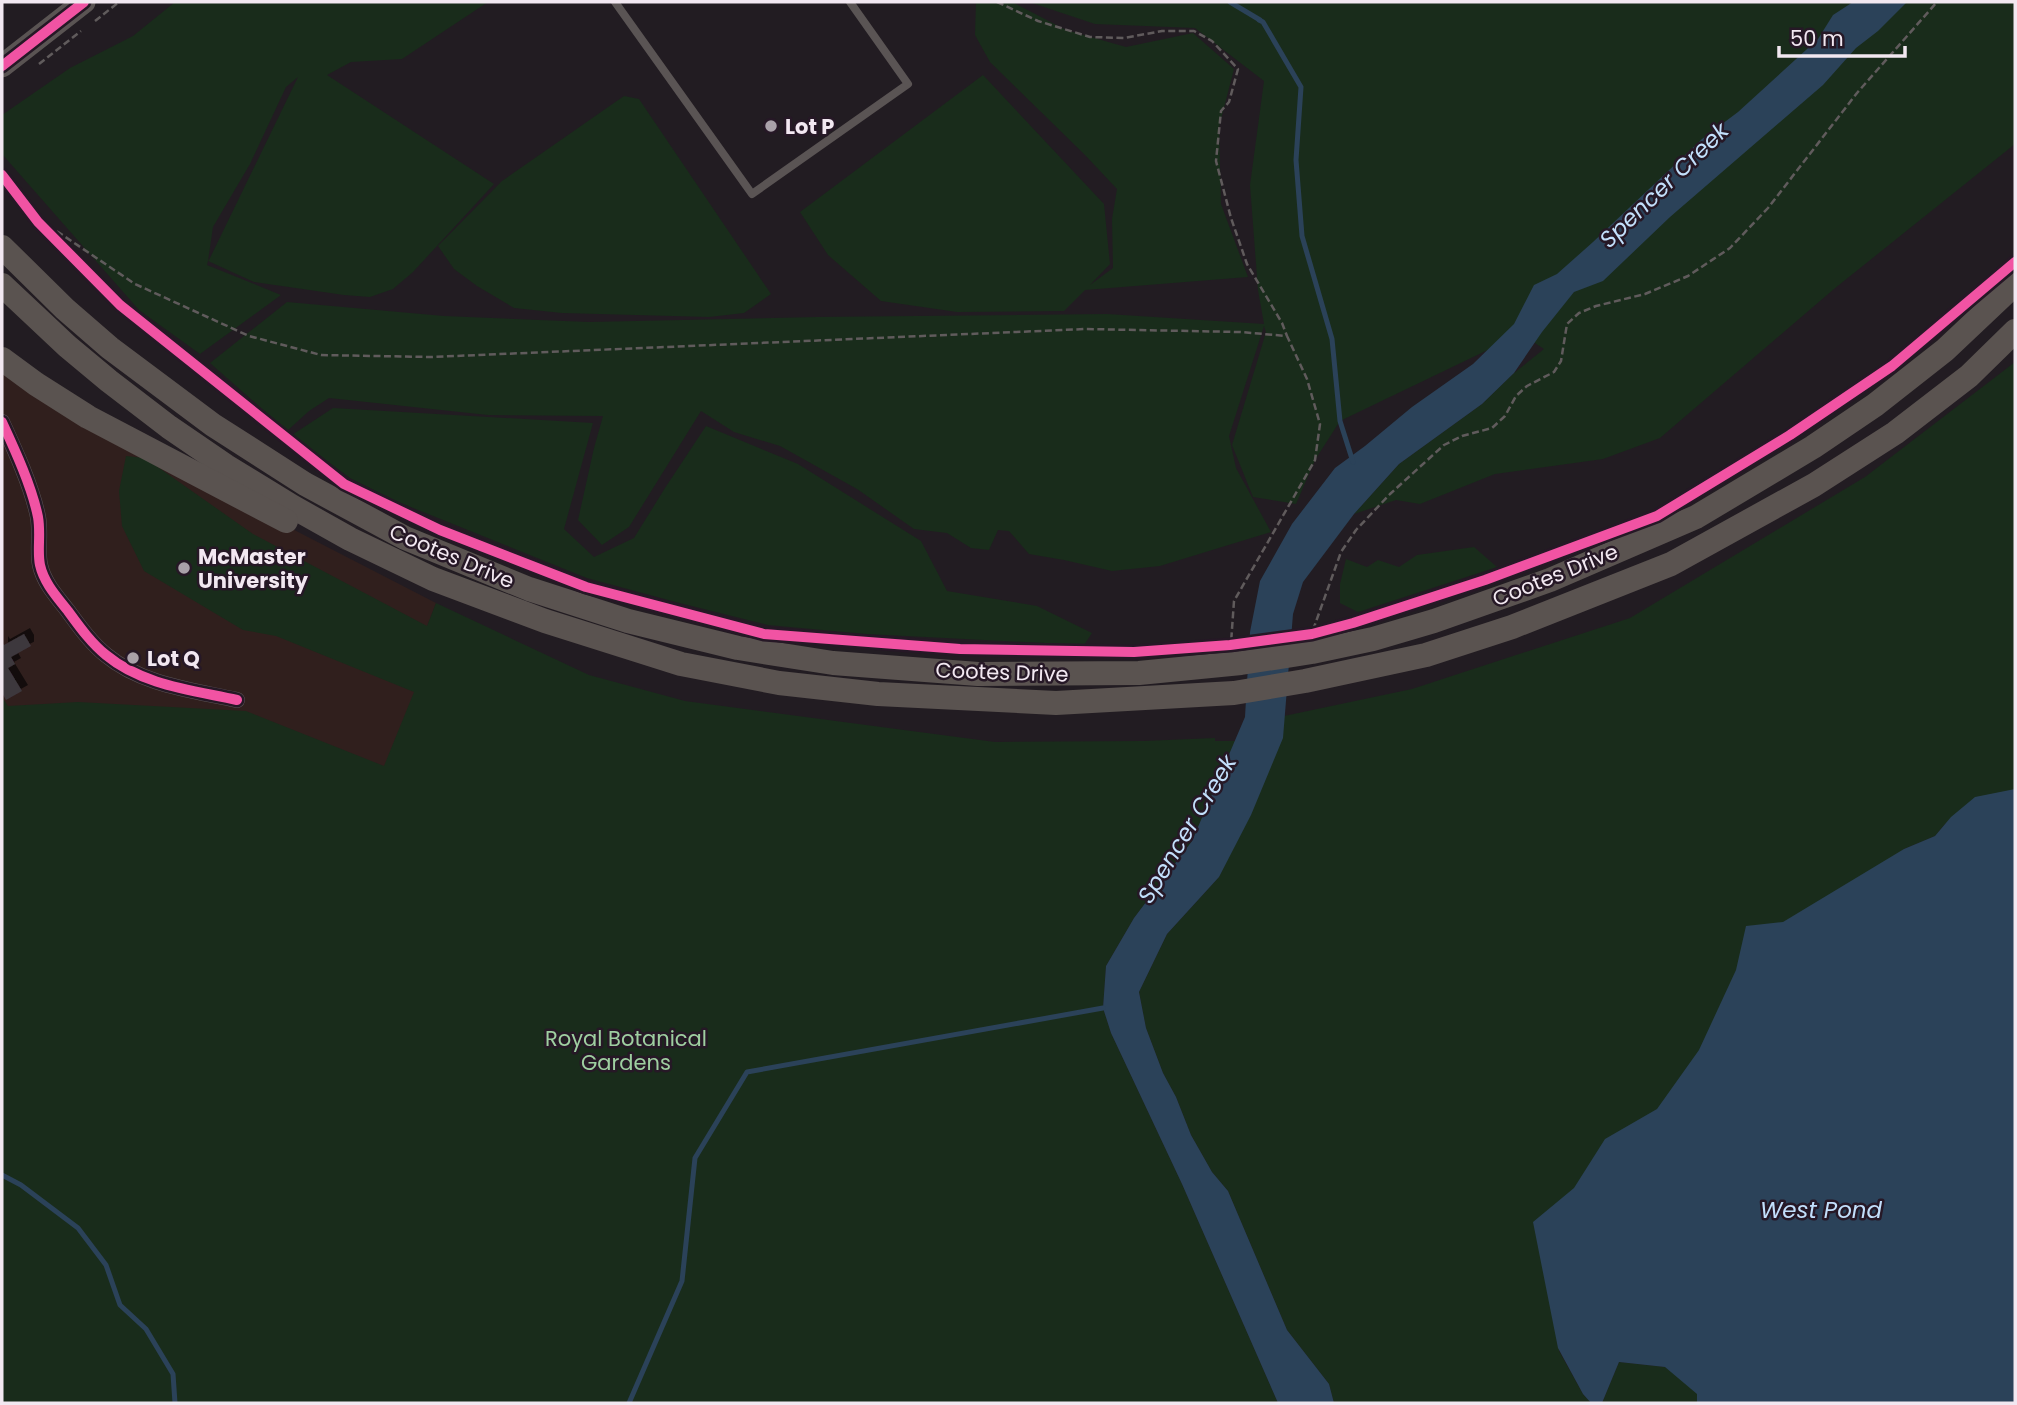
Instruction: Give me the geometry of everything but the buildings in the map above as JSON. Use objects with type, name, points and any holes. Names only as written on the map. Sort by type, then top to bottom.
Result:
[{"type":"main road","points":[[2,236],[26,272]]},
{"type":"main road","name":"Cootes Drive","points":[[2,247],[101,340],[163,389],[213,425],[305,484],[405,538],[529,589],[628,621],[738,648],[832,663],[978,674],[1139,673],[1311,638],[1373,639],[1434,621],[1550,580],[1696,517],[1813,447],[1875,405],[1945,350],[2015,284]]},
{"type":"main road","name":"Cootes Drive","points":[[2,285],[67,346],[169,428],[293,508],[433,579],[545,621],[681,664],[779,682],[878,694],[1056,703],[1234,693],[1426,655],[1512,626],[1671,564],[1814,485],[1895,433],[1969,376],[2015,331]]},
{"type":"main road","points":[[2,359],[88,417],[303,529],[383,566],[433,579]]},
{"type":"street","points":[[2,66],[84,2]]},
{"type":"street","points":[[2,422],[16,452],[38,516],[41,540],[39,563],[44,578],[79,627],[104,654],[137,674],[162,683],[237,700]]},
{"type":"lane","points":[[615,2],[752,194],[908,84],[850,2]]},
{"type":"path","points":[[997,2],[1038,21],[1090,37],[1124,38],[1162,31],[1194,31],[1212,41],[1238,69],[1229,102],[1221,111],[1216,161],[1247,264],[1282,323],[1307,379],[1320,424],[1315,460],[1234,601],[1237,651],[1216,646]]},
{"type":"path","points":[[1311,638],[1340,552],[1356,530],[1390,494],[1444,445],[1462,436],[1492,428],[1505,416],[1516,396],[1527,386],[1554,372],[1560,361],[1567,324],[1579,313],[1645,294],[1688,276],[1730,248],[1768,208],[1857,93],[1937,2]]},
{"type":"path","points":[[34,218],[135,284],[249,336],[321,355],[432,357],[1086,329],[1240,332],[1287,336]]},
{"type":"path","points":[[34,218],[65,250]]},
{"type":"shaded area","name":"McMaster University","points":[[2,366],[160,461],[436,603],[421,643],[417,692],[370,807],[15,721],[2,698]]},
{"type":"green space","points":[[175,2],[488,2],[402,59],[351,62],[327,75],[494,184],[413,272],[393,289],[370,297],[254,282],[208,261],[207,265],[281,295],[200,354],[139,310],[2,154],[2,115],[70,68],[133,36]],"holes":[[[298,77],[208,261],[213,227],[250,164],[286,87]]]},
{"type":"green space","points":[[976,2],[1012,2],[1066,30],[1126,47],[1193,33],[1234,69],[1219,127],[1221,204],[1248,277],[1085,290],[1064,311],[957,312],[881,301],[828,255],[800,212],[983,75],[1104,204],[1110,264],[1090,285],[1113,268],[1112,219],[1117,189],[990,62],[975,35]]},
{"type":"green space","points":[[1029,2],[2015,2],[2015,144],[1834,289],[1660,438],[1603,459],[1495,474],[1420,504],[1396,500],[1354,514],[1399,464],[1482,404],[1544,349],[1521,334],[1340,421],[1315,460],[1296,504],[1253,497],[1232,445],[1266,332],[1264,326],[1229,436],[1236,468],[1271,532],[1160,566],[1112,571],[1029,554],[1009,531],[998,530],[989,550],[971,548],[947,533],[914,529],[857,489],[780,446],[734,432],[701,411],[629,527],[602,545],[578,520],[603,416],[488,415],[329,398],[309,411],[287,431],[210,363],[287,302],[444,316],[589,322],[1107,314],[1264,324],[1258,290],[1250,185],[1264,81],[1195,28],[1095,24]]},
{"type":"green space","points":[[624,96],[639,99],[771,294],[744,313],[709,317],[562,313],[514,308],[454,269],[438,246],[502,181]]},
{"type":"green space","points":[[2015,362],[2015,822],[1946,823],[1935,836],[1904,849],[1559,1351],[1591,1403],[1334,1403],[1329,1384],[1287,1330],[1228,1191],[1212,1172],[1191,1135],[1146,1028],[1139,992],[1167,934],[1219,877],[1282,738],[1284,716],[1412,689],[1630,618],[1865,477]]},
{"type":"green space","points":[[333,408],[593,423],[564,529],[594,557],[634,538],[706,426],[798,464],[921,541],[947,591],[1037,606],[1092,633],[1084,645],[867,634],[768,625],[587,578],[391,499],[350,478],[292,435]]},
{"type":"green space","name":"Royal Botanical Gardens","points":[[126,456],[145,458],[253,534],[427,626],[436,603],[589,675],[685,701],[995,742],[1215,738],[1215,741],[1235,741],[1192,841],[1134,918],[1106,966],[1103,1008],[1111,1033],[1182,1184],[1278,1403],[2,1403],[2,697],[8,706],[78,702],[246,711],[384,766],[414,692],[276,636],[243,630],[144,571],[122,526],[119,491]]},
{"type":"green space","points":[[1474,547],[1497,567],[1358,612],[1340,603],[1340,584],[1346,559],[1367,567],[1378,560],[1399,567],[1417,555]]},
{"type":"green space","points":[[1619,1362],[1665,1367],[1713,1403],[1602,1403]]},
{"type":"water","name":"Spencer Creek","points":[[1853,2],[1907,2],[1878,31],[1856,48],[1823,85],[1670,217],[1603,281],[1574,292],[1514,373],[1482,404],[1399,464],[1354,514],[1303,582],[1293,614],[1283,738],[1251,815],[1219,877],[1167,934],[1139,992],[1146,1028],[1191,1135],[1212,1172],[1228,1191],[1287,1330],[1329,1384],[1334,1403],[1278,1403],[1182,1184],[1111,1033],[1103,1008],[1106,966],[1134,918],[1192,841],[1245,717],[1250,632],[1260,581],[1292,524],[1335,468],[1412,407],[1473,364],[1514,324],[1534,285],[1557,274],[1702,139],[1738,112],[1818,39],[1833,15]]},
{"type":"water","name":"West Pond","points":[[2015,789],[2015,1403],[1697,1403],[1697,1394],[1665,1367],[1619,1362],[1602,1403],[1591,1403],[1583,1394],[1558,1348],[1533,1222],[1574,1188],[1605,1139],[1657,1109],[1699,1050],[1736,970],[1746,926],[1783,922],[1904,849],[1935,836],[1951,817],[1975,797]]},
{"type":"waterway","points":[[1230,2],[1260,20]]},
{"type":"waterway","points":[[1259,20],[1263,22],[1301,87],[1296,160],[1302,236],[1332,339],[1340,421],[1353,462]]},
{"type":"waterway","points":[[629,1403],[682,1281],[695,1158],[747,1072],[1103,1008]]},
{"type":"waterway","points":[[2,1175],[21,1185],[78,1228],[106,1265],[120,1305],[146,1329],[173,1374],[175,1403]]},
{"type":"cycle path","points":[[2,66],[84,2]]},
{"type":"cycle path","points":[[2,175],[38,222],[120,305],[344,484],[440,530],[586,587],[764,634],[960,649],[1134,652],[1230,645],[1312,634],[1485,580],[1657,516],[1790,435],[1892,366],[2015,262]]},
{"type":"cycle path","points":[[2,422],[23,469],[35,505],[39,523],[39,560],[42,572],[51,590],[95,645],[120,665],[151,680],[237,700]]},
{"type":"place","name":"Lot P","points":[[771,126]]},
{"type":"place","name":"McMaster University","points":[[184,568]]},
{"type":"place","name":"Lot Q","points":[[133,658]]}]
